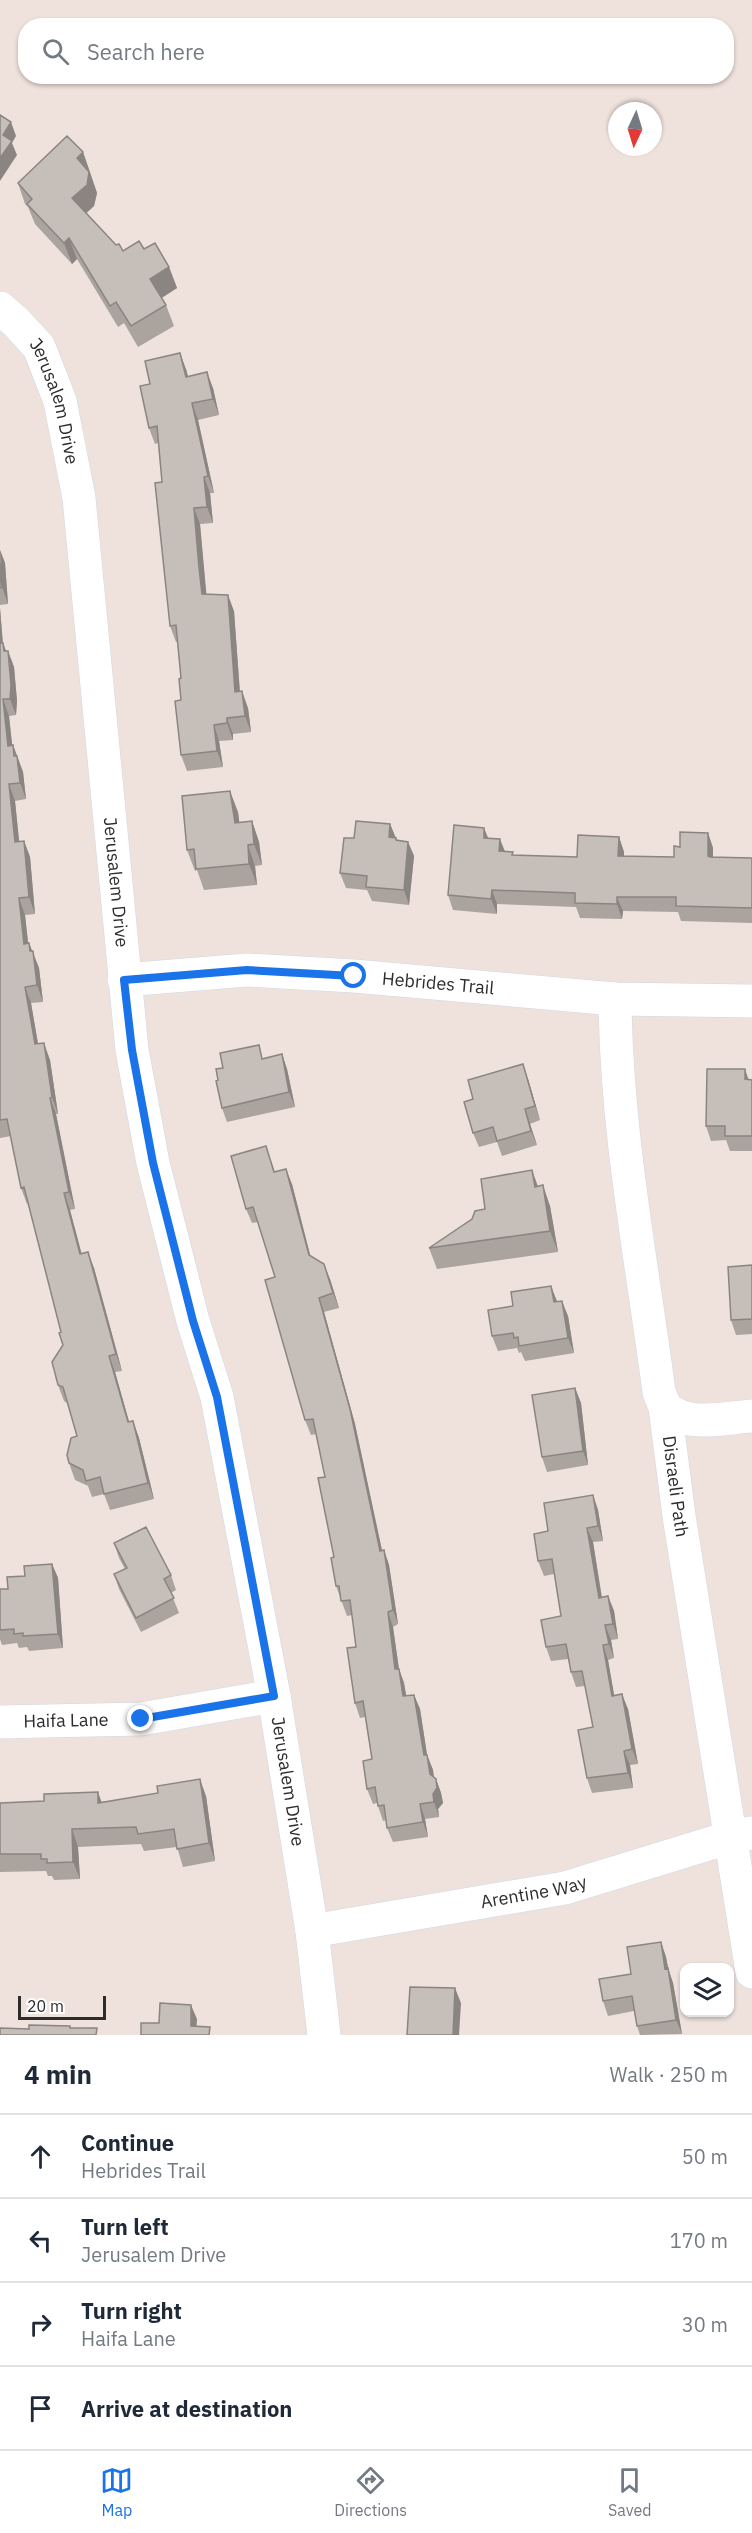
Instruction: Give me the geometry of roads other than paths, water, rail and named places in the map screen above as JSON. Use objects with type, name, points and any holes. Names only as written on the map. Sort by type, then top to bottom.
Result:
[{"type":"street","name":"Jerusalem Drive","points":[[0,308],[39,347],[60,400],[79,498],[132,1050],[153,1163],[193,1321],[217,1397],[274,1696],[312,1932],[324,2035]]},
{"type":"street","name":"Hebrides Trail","points":[[124,980],[247,970],[354,976],[615,999],[752,1001]]},
{"type":"street","name":"Disraeli Path","points":[[615,999],[615,1038],[630,1197],[642,1263],[659,1392],[665,1407],[679,1516],[741,1835],[752,1972]]},
{"type":"street","points":[[665,1407],[675,1416],[691,1420],[752,1416]]},
{"type":"street","name":"Haifa Lane","points":[[0,1722],[141,1719],[274,1696]]},
{"type":"street","name":"Arentine Way","points":[[312,1932],[565,1888],[741,1835]]}]
